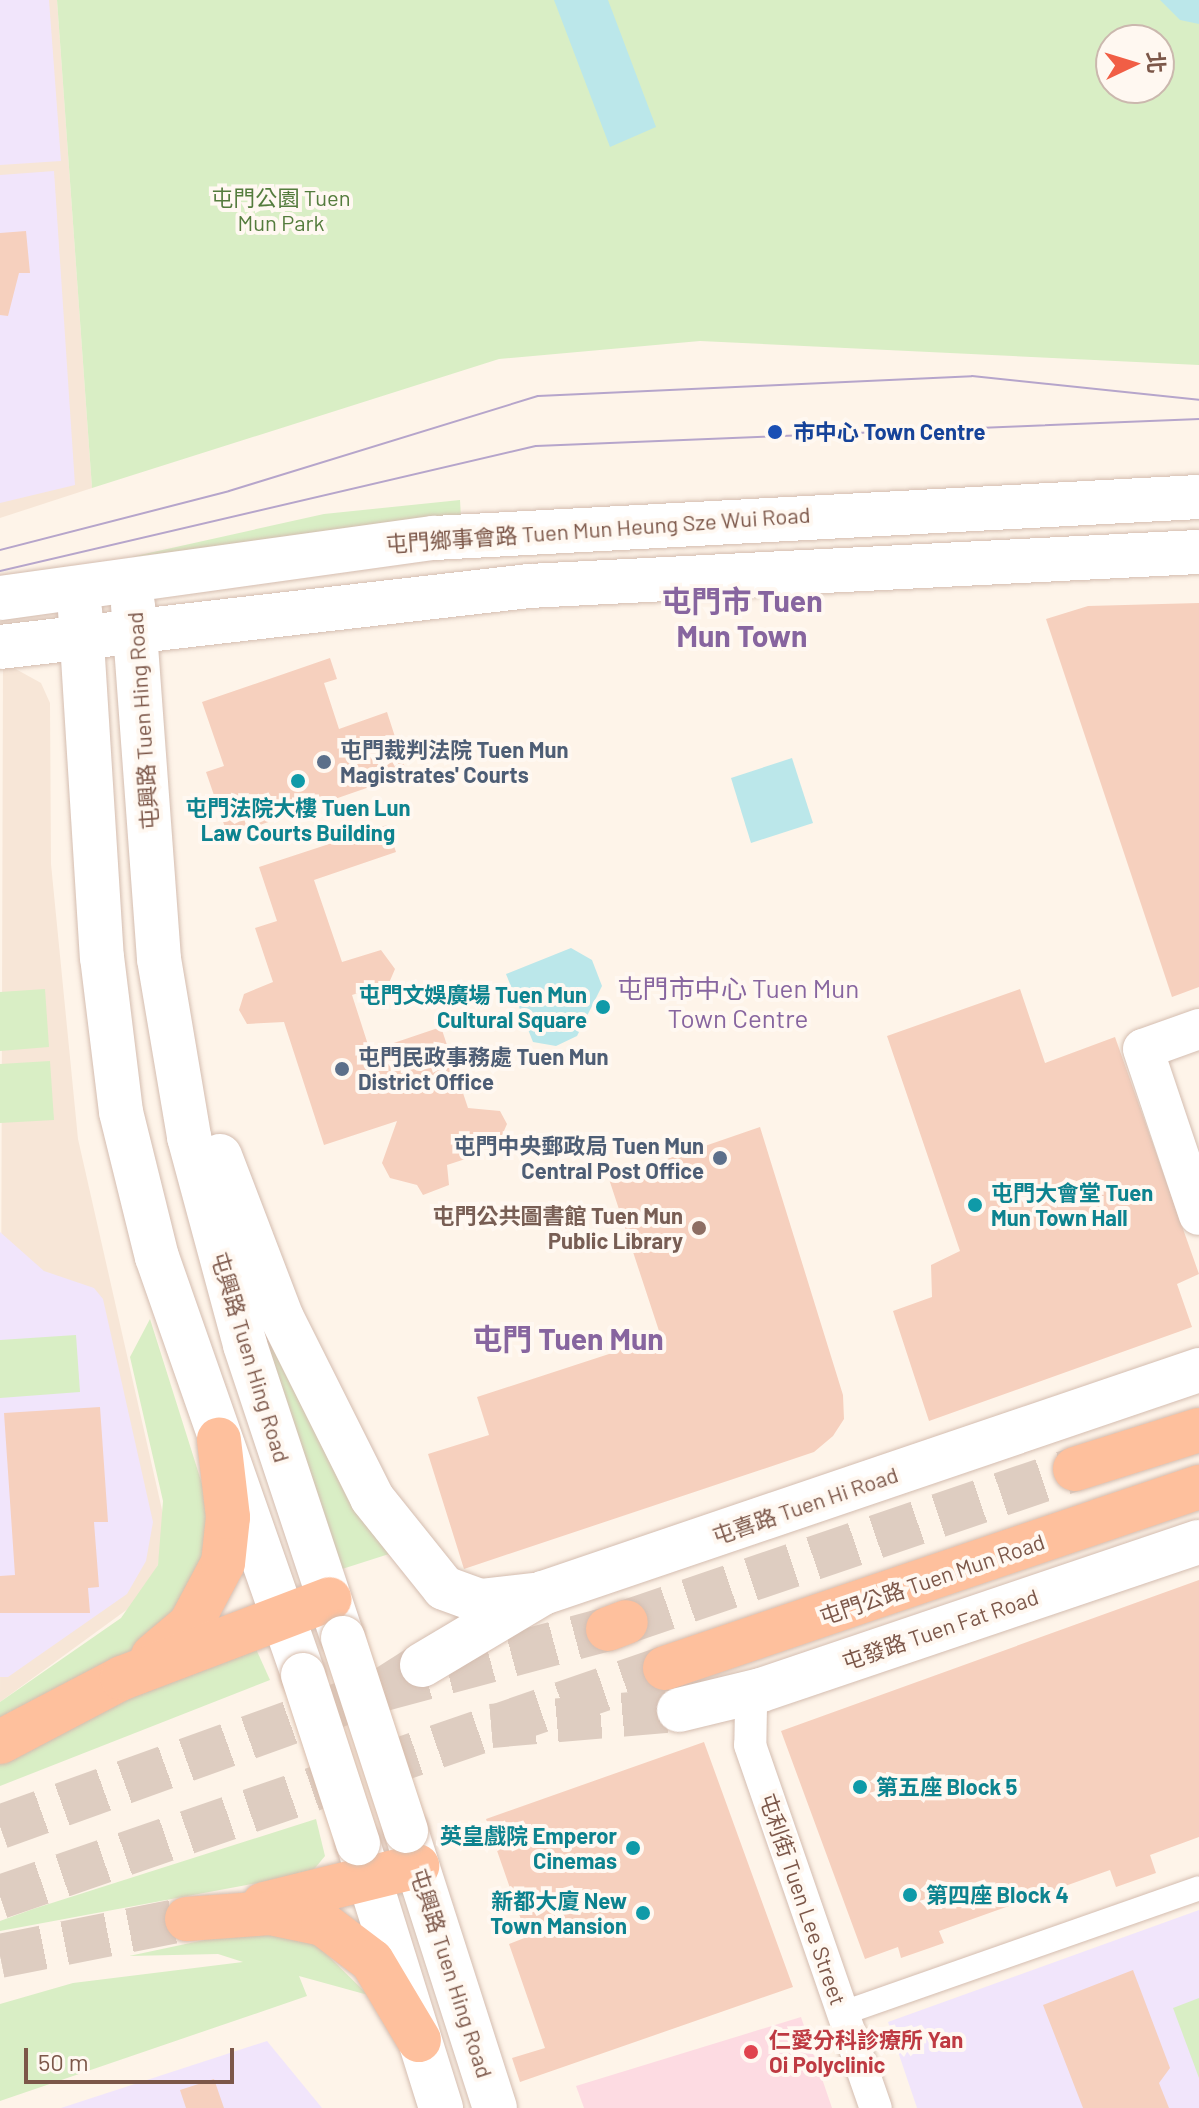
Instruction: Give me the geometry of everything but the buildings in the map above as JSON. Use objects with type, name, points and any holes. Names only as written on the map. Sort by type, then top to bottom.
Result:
[{"type":"highway","points":[[1075,1469],[1199,1430]]},
{"type":"highway","points":[[0,1742],[122,1678],[174,1641],[216,1586],[228,1541],[219,1440]]},
{"type":"highway","name":"屯門公路 Tuen Mun Road","points":[[665,1668],[1199,1487]]},
{"type":"highway","points":[[122,1678],[336,1619]]},
{"type":"highway","points":[[411,1848],[187,1919],[270,1913],[323,1924],[372,1961],[419,2040]]},
{"type":"main road","name":"屯門鄉事會路 Tuen Mun Heung Sze Wui Road","points":[[0,598],[329,548],[605,525],[1199,497]]},
{"type":"main road","points":[[0,647],[136,636],[544,584],[1199,552]]},
{"type":"main road","name":"屯興路 Tuen Hing Road","points":[[131,579],[159,959],[183,1110],[215,1241],[495,2108]]},
{"type":"main road","points":[[79,588],[102,957],[121,1112],[157,1257],[219,1440],[290,1634],[441,2108]]},
{"type":"main road","points":[[159,959],[255,1254],[372,1498],[444,1588],[480,1601],[543,1593]]},
{"type":"main road","name":"屯喜路 Tuen Hi Road","points":[[422,1665],[543,1593],[1199,1370]]},
{"type":"main road","name":"屯發路 Tuen Fat Road","points":[[679,1710],[761,1690],[1199,1542]]},
{"type":"street","points":[[1199,1029],[1143,1049],[1199,1215]]},
{"type":"street","name":"屯利街 Tuen Lee Street","points":[[761,1690],[751,1706],[750,1745],[876,2108]]},
{"type":"street","points":[[843,2013],[1199,1888]]},
{"type":"shaded area","points":[[0,0],[57,0],[92,488],[0,518]]},
{"type":"shaded area","points":[[0,0],[49,0],[61,161],[0,165]]},
{"type":"shaded area","points":[[54,171],[75,485],[0,503],[0,175]]},
{"type":"shaded area","points":[[3,662],[41,683],[50,703],[51,864],[78,1139],[165,1523],[158,1565],[136,1603],[0,1702]]},
{"type":"shaded area","points":[[0,1232],[44,1271],[94,1288],[103,1299],[153,1522],[146,1561],[127,1594],[8,1677],[0,1677]]},
{"type":"shaded area","points":[[1199,1910],[1199,2108],[917,2108],[888,2022]]},
{"type":"shaded area","name":"仁愛分科診療所 Yan Oi Polyclinic","points":[[801,2017],[832,2108],[584,2108],[576,2086]]},
{"type":"shaded area","points":[[267,2041],[322,2108],[61,2108]]},
{"type":"green space","name":"屯門公園 Tuen Mun Park","points":[[57,0],[1199,0],[1199,365],[700,341],[499,359],[92,488]]},
{"type":"green space","points":[[460,500],[461,518],[131,557],[324,514]]},
{"type":"green space","points":[[45,989],[49,1047],[0,1051],[0,992]]},
{"type":"green space","points":[[50,1061],[54,1120],[0,1123],[0,1064]]},
{"type":"green space","points":[[232,1247],[332,1454],[389,1554],[339,1570]]},
{"type":"green space","points":[[150,1319],[209,1506],[201,1572],[148,1644],[0,1721],[0,1702],[121,1618],[158,1565],[163,1501],[130,1357]]},
{"type":"green space","points":[[76,1335],[80,1392],[0,1398],[0,1340]]},
{"type":"green space","points":[[229,1647],[256,1649],[270,1680],[0,1786],[0,1763]]},
{"type":"green space","points":[[316,1819],[325,1856],[311,1873],[0,1931],[0,1921],[33,1909]]},
{"type":"green space","points":[[256,1929],[313,1941],[368,1995],[299,1976],[307,1996],[0,2101],[0,2004],[73,1983],[243,1962],[218,1954],[129,1956]]},
{"type":"green space","points":[[1199,1998],[1199,2078],[1173,2008]]},
{"type":"water","points":[[554,0],[608,0],[656,127],[610,147]]},
{"type":"water","points":[[1160,0],[1199,0],[1199,24],[1180,20]]},
{"type":"water","points":[[792,758],[813,823],[751,843],[731,778]]},
{"type":"water","points":[[571,948],[592,960],[602,986],[577,1036],[556,1046],[533,1042],[506,974]]},
{"type":"tunnel","points":[[626,1622],[1075,1469]]},
{"type":"tunnel","points":[[0,1827],[384,1689],[608,1629]]},
{"type":"tunnel","points":[[384,1689],[422,1665]]},
{"type":"tunnel","points":[[0,1897],[665,1668]]},
{"type":"tunnel","points":[[491,1726],[679,1710]]},
{"type":"tunnel","points":[[0,1956],[187,1919]]},
{"type":"tram line","points":[[0,550],[229,491],[538,396],[972,376],[1199,400]]},
{"type":"tram line","points":[[0,571],[536,446],[1199,419]]},
{"type":"place","name":"市中心 Town Centre","points":[[775,432]]},
{"type":"place","name":"屯門裁判法院 Tuen Mun Magistrates' Courts","points":[[324,762]]},
{"type":"place","name":"屯門法院大樓 Tuen Lun Law Courts Building","points":[[298,781]]},
{"type":"place","name":"屯門文娛廣場 Tuen Mun Cultural Square","points":[[603,1007]]},
{"type":"place","name":"屯門民政事務處 Tuen Mun District Office","points":[[342,1069]]},
{"type":"place","name":"屯門中央郵政局 Tuen Mun Central Post Office","points":[[720,1158]]},
{"type":"place","name":"屯門大會堂 Tuen Mun Town Hall","points":[[975,1205]]},
{"type":"place","name":"屯門公共圖書館 Tuen Mun Public Library","points":[[699,1228]]},
{"type":"place","name":"第五座 Block 5","points":[[860,1787]]},
{"type":"place","name":"英皇戲院 Emperor Cinemas","points":[[633,1848]]},
{"type":"place","name":"第四座 Block 4","points":[[910,1895]]},
{"type":"place","name":"新都大廈 New Town Mansion","points":[[643,1913]]},
{"type":"place","name":"仁愛分科診療所 Yan Oi Polyclinic","points":[[751,2052]]},
{"type":"district","name":"屯門市 Tuen Mun Town","points":[[742,617]]},
{"type":"district","name":"屯門市中心 Tuen Mun Town Centre","points":[[738,1003]]},
{"type":"district","name":"屯門 Tuen Mun","points":[[568,1338]]}]
